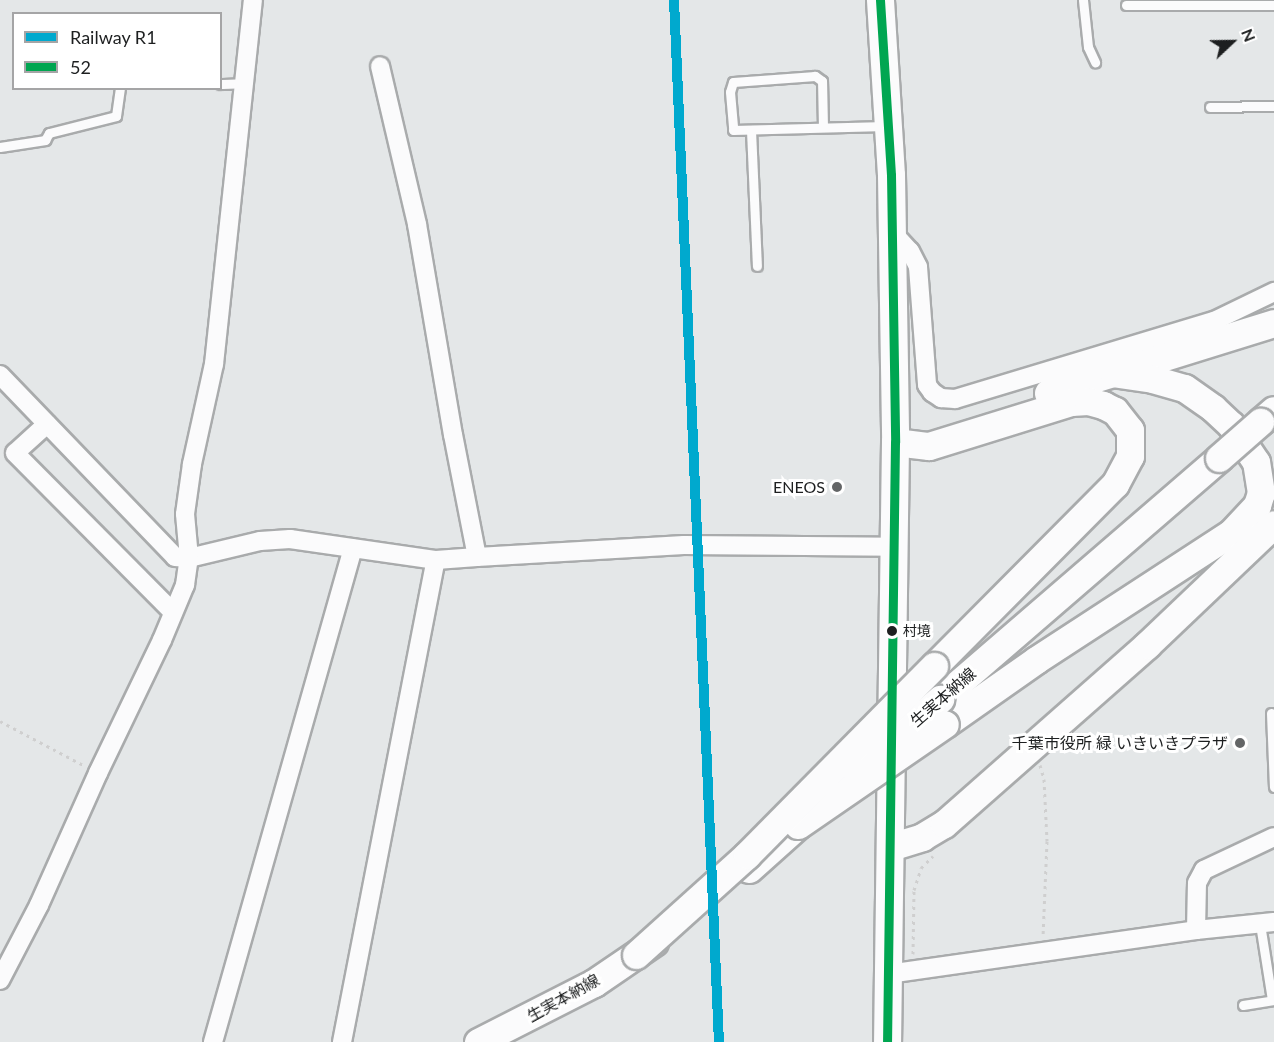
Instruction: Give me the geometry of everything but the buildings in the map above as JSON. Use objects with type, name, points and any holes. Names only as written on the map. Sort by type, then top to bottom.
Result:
[{"type":"main road","points":[[880,0],[892,232],[895,442],[887,1042]]},
{"type":"main road","points":[[895,442],[927,428],[1113,374],[1274,323]]},
{"type":"main road","points":[[942,711],[1045,653],[1232,532],[1257,505],[1261,493],[1256,462],[1231,425],[1213,408],[1184,388],[1153,379],[1113,374]]},
{"type":"main road","points":[[636,955],[747,855],[1115,484],[1130,456],[1130,430],[1115,411],[1088,401],[1071,402],[929,446],[895,442]]},
{"type":"main road","name":"生実本納線","points":[[489,1037],[594,983],[724,890],[798,825],[942,711],[1267,416]]},
{"type":"main road","points":[[890,847],[922,837],[944,824],[1147,645],[1274,524]]},
{"type":"street","points":[[0,980],[39,905],[184,585],[189,558],[185,514],[192,464],[214,364],[253,0]]},
{"type":"street","points":[[380,66],[417,224],[453,435],[477,557]]},
{"type":"street","points":[[892,232],[910,251],[918,267],[926,375],[932,392],[941,398],[955,399],[1214,321],[1274,292]]},
{"type":"street","points":[[0,375],[175,557],[189,558],[261,541],[290,539],[436,560],[684,545],[894,548]]},
{"type":"street","points":[[47,424],[15,453],[173,612]]},
{"type":"street","points":[[213,1042],[353,548]]},
{"type":"street","points":[[342,1042],[436,560]]},
{"type":"street","points":[[1196,930],[1197,883],[1204,870],[1274,837]]},
{"type":"street","points":[[888,974],[1196,930],[1267,923]]},
{"type":"lane","points":[[1083,0],[1088,47],[1095,62]]},
{"type":"lane","points":[[1126,5],[1197,2],[1274,5]]},
{"type":"lane","points":[[823,127],[822,81],[815,76],[733,82],[730,92],[733,130],[888,126]]},
{"type":"lane","points":[[222,84],[245,83]]},
{"type":"lane","points":[[0,147],[45,140],[49,133],[116,116],[120,90]]},
{"type":"lane","points":[[1210,107],[1274,106]]},
{"type":"lane","points":[[751,130],[757,266]]},
{"type":"lane","points":[[1270,712],[1274,787]]},
{"type":"lane","points":[[1243,1005],[1273,1000],[1267,923]]},
{"type":"path","points":[[0,722],[98,773]]},
{"type":"path","points":[[1040,763],[1044,779],[1047,841],[1042,952]]},
{"type":"rail line","name":"R1","points":[[674,0],[719,1042]]},
{"type":"transit line","name":"52","points":[[880,0],[891,175],[895,442],[887,1042]]},
{"type":"place","name":"ENEOS","points":[[837,487]]},
{"type":"place","name":"村境","points":[[892,631]]},
{"type":"place","name":"千葉市役所 緑 いきいきプラザ","points":[[1240,743]]}]
